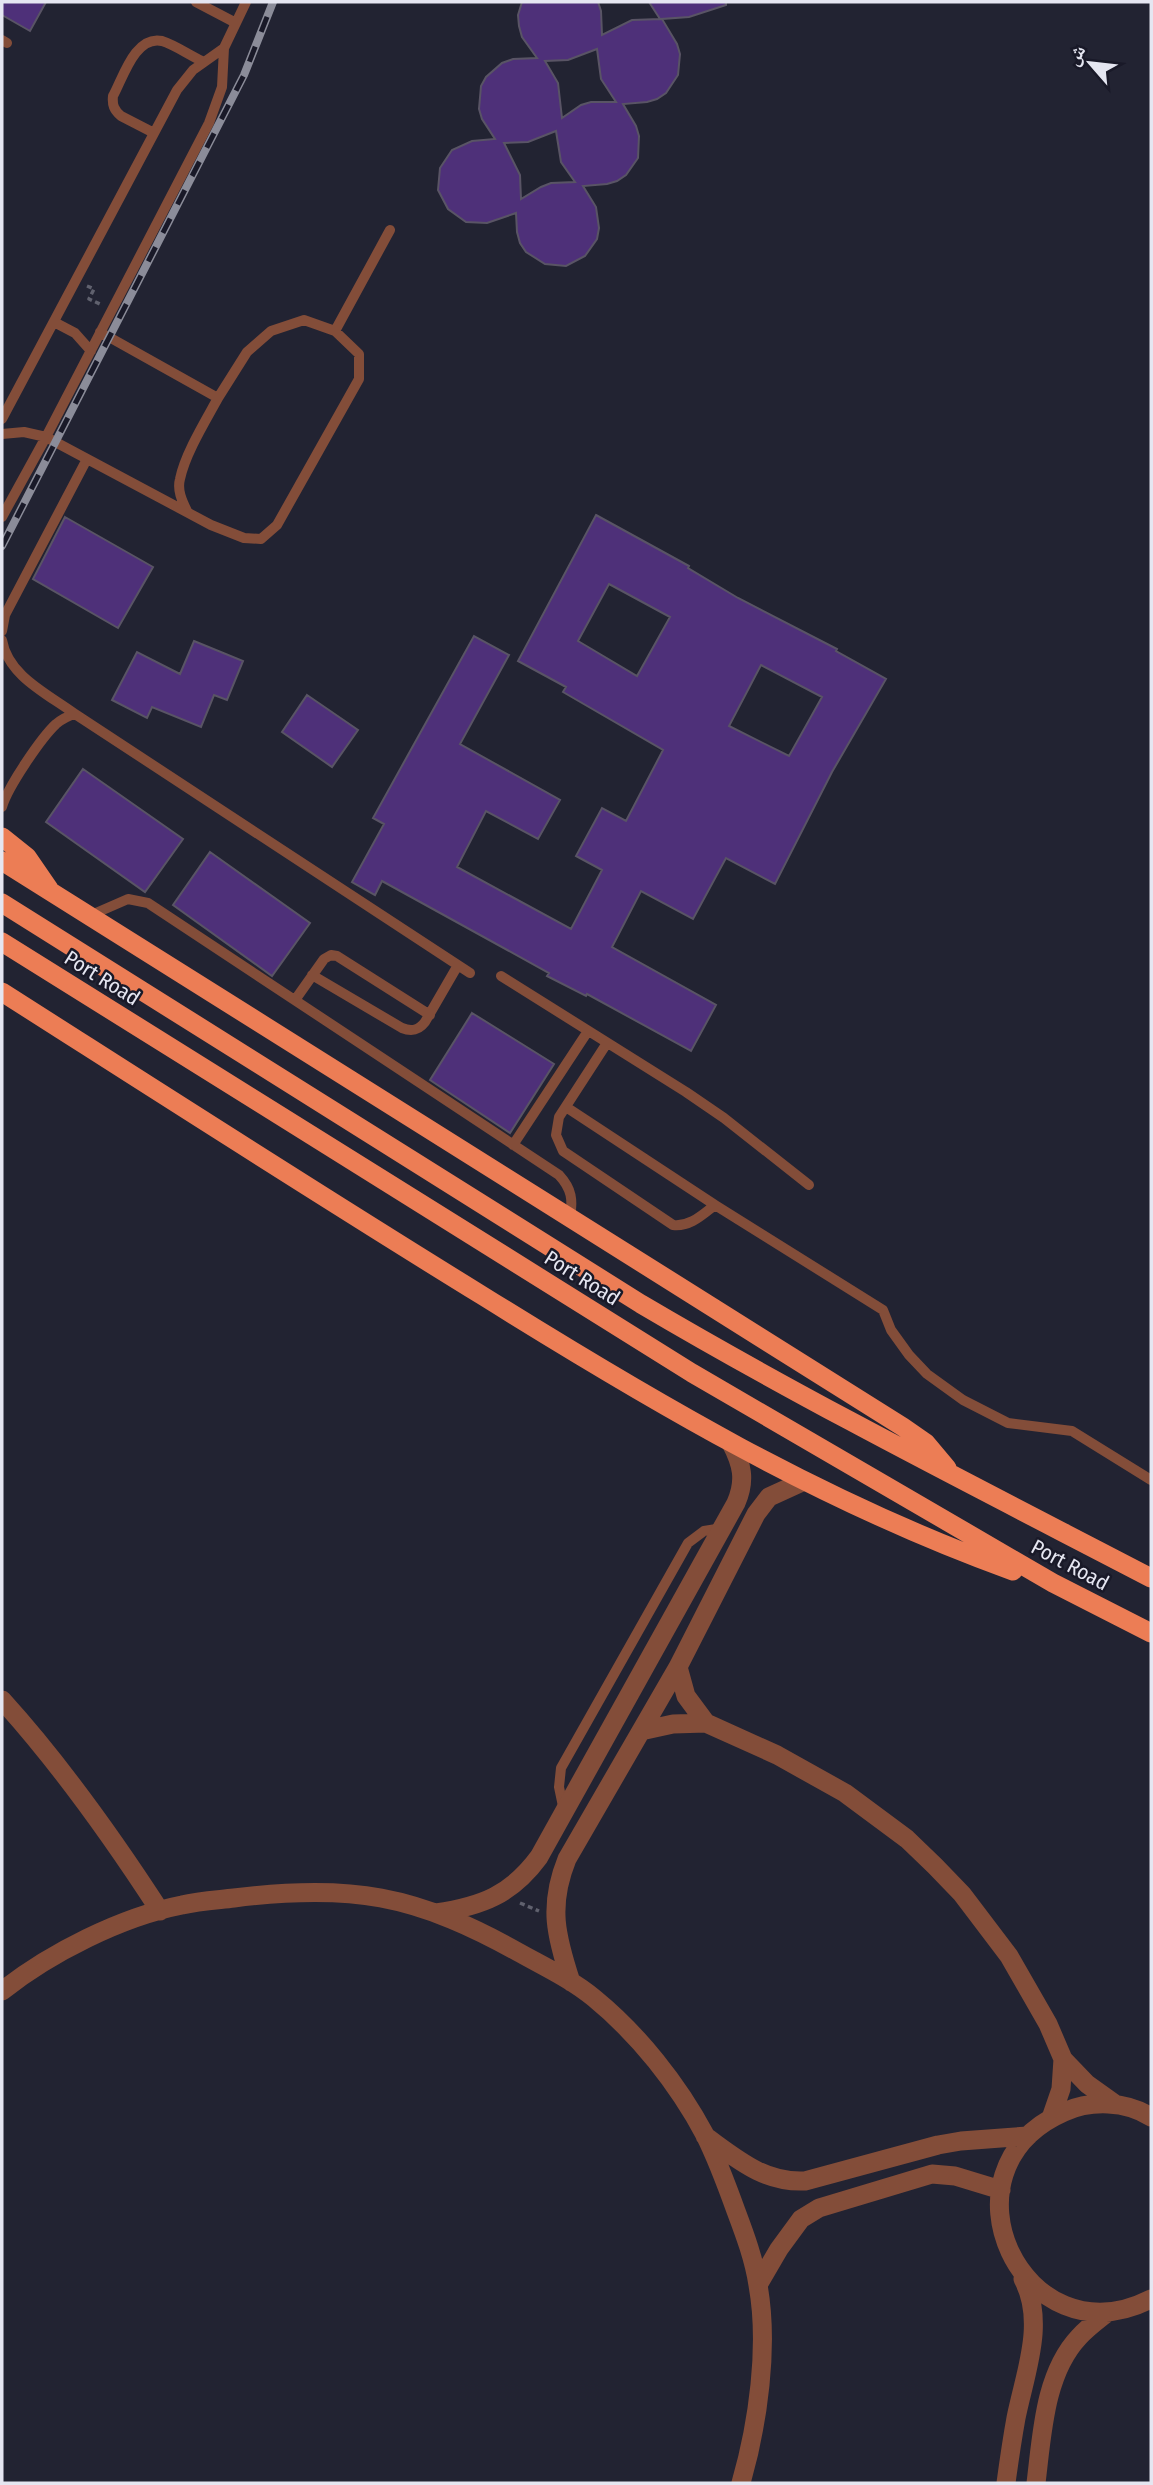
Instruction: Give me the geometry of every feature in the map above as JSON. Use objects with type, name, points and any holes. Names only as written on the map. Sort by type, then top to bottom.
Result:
[{"type":"highway","points":[[3,836],[36,868],[51,893]]},
{"type":"highway","points":[[2,861],[915,1435],[935,1453],[952,1474]]},
{"type":"highway","name":"Port Road","points":[[2,903],[641,1304],[795,1392],[1151,1578]]},
{"type":"highway","name":"Port Road","points":[[2,942],[692,1373],[1053,1583],[1151,1633]]},
{"type":"highway","points":[[2,992],[635,1390],[804,1481],[993,1564],[1053,1583]]},
{"type":"street","points":[[436,1913],[480,1904],[507,1889],[534,1863],[736,1503],[743,1483],[741,1462],[731,1443]]},
{"type":"street","points":[[572,1982],[558,1941],[555,1913],[558,1885],[567,1859],[678,1667],[762,1505],[778,1492],[804,1481]]},
{"type":"street","points":[[678,1667],[686,1696],[706,1723]]},
{"type":"street","points":[[2,1700],[66,1776],[115,1842],[160,1910]]},
{"type":"street","points":[[641,1731],[673,1724],[706,1723],[777,1755],[845,1793],[907,1839],[962,1894],[1009,1956],[1030,1989],[1063,2059],[1087,2084],[1115,2104]]},
{"type":"street","points":[[2,1991],[19,1977],[82,1942],[138,1917],[181,1905],[276,1893],[321,1893],[381,1898],[436,1913],[479,1930],[572,1982],[594,1998],[656,2061],[680,2094],[705,2136],[748,2246],[758,2286],[761,2352],[755,2417],[749,2456],[741,2483]]},
{"type":"street","points":[[1051,2118],[1061,2089],[1063,2059]]},
{"type":"street","points":[[1006,2483],[1016,2419],[1031,2352],[1034,2315],[1031,2294],[1005,2245],[999,2218],[1001,2190],[1011,2161],[1028,2136],[1051,2118],[1071,2109],[1093,2104],[1115,2104],[1151,2117]]},
{"type":"street","points":[[705,2136],[761,2174],[790,2182],[805,2181],[961,2141],[1028,2136]]},
{"type":"street","points":[[758,2286],[779,2249],[801,2219],[819,2208],[932,2174],[955,2176],[1001,2190]]},
{"type":"street","points":[[1018,2269],[1043,2293],[1074,2308],[1108,2312],[1136,2306],[1151,2299]]},
{"type":"street","points":[[1036,2483],[1043,2428],[1057,2373],[1078,2338],[1108,2312]]},
{"type":"lane","points":[[196,2],[236,23]]},
{"type":"lane","points":[[2,517],[214,111],[223,74],[223,48],[246,2]]},
{"type":"lane","points":[[154,133],[121,116],[112,102],[139,49],[148,42],[160,41],[202,61]]},
{"type":"lane","points":[[2,419],[177,90],[202,61],[223,48]]},
{"type":"lane","points":[[335,331],[390,230]]},
{"type":"lane","points":[[2,434],[24,432],[46,437],[187,512],[244,538],[261,539],[277,525],[359,379],[359,354],[335,331],[304,320],[271,331],[247,352],[197,436],[179,480],[181,499],[187,512]]},
{"type":"lane","points":[[54,321],[75,333],[91,351]]},
{"type":"lane","points":[[100,332],[218,398]]},
{"type":"lane","points":[[2,631],[5,615],[87,459]]},
{"type":"lane","points":[[2,640],[13,668],[75,714],[470,973]]},
{"type":"lane","points":[[2,807],[10,787],[44,738],[58,723],[75,714]]},
{"type":"lane","points":[[89,916],[128,899],[149,903],[559,1175],[565,1181],[572,1197],[570,1218]]},
{"type":"lane","points":[[295,1000],[326,957],[335,955],[430,1015]]},
{"type":"lane","points":[[312,975],[407,1030],[418,1029],[430,1015],[458,965]]},
{"type":"lane","points":[[501,976],[724,1118],[808,1185]]},
{"type":"lane","points":[[513,1145],[588,1031]]},
{"type":"lane","points":[[607,1043],[556,1126],[556,1135],[563,1151],[667,1222],[686,1225],[715,1205]]},
{"type":"lane","points":[[566,1107],[715,1205],[883,1310],[891,1330],[909,1355],[927,1374],[963,1400],[1008,1423],[1072,1431],[1151,1480]]},
{"type":"path","points":[[75,280],[94,289],[89,299],[112,310]]},
{"type":"path","points":[[507,1889],[516,1901],[543,1913],[555,1913]]},
{"type":"building","points":[[2,2],[46,2],[30,31],[2,15]]},
{"type":"building","points":[[522,2],[598,2],[602,35],[632,20],[660,19],[649,2],[726,2],[726,5],[689,17],[662,19],[680,54],[678,75],[666,93],[657,99],[623,104],[639,136],[638,158],[626,175],[617,181],[583,186],[596,207],[599,228],[597,239],[585,256],[566,266],[545,264],[526,252],[517,232],[516,213],[487,223],[466,222],[448,209],[438,190],[440,168],[452,150],[472,141],[495,139],[479,109],[481,86],[486,77],[502,63],[513,59],[537,58],[522,37],[518,15]],"holes":[[[597,49],[601,79],[616,102],[591,102],[581,105],[562,118],[558,83],[545,61],[568,60]],[[556,131],[561,162],[575,182],[551,183],[521,199],[520,175],[504,143],[528,142]]]},
{"type":"building","points":[[596,515],[689,566],[688,568],[738,598],[837,649],[836,651],[886,679],[832,772],[775,884],[726,858],[693,919],[641,891],[612,947],[716,1005],[691,1051],[587,994],[586,996],[547,976],[549,973],[382,881],[375,895],[352,882],[384,824],[373,818],[474,636],[509,655],[460,744],[560,800],[538,839],[486,811],[457,867],[571,929],[602,870],[576,856],[602,808],[626,821],[663,750],[563,692],[566,687],[518,661]],"holes":[[[609,584],[670,617],[637,676],[578,641]],[[761,665],[822,697],[789,756],[729,726]]]},
{"type":"building","points":[[65,517],[153,567],[118,628],[33,579]]},
{"type":"building","points":[[194,641],[243,661],[227,700],[214,695],[201,727],[152,707],[147,718],[112,700],[137,652],[180,674]]},
{"type":"building","points":[[307,695],[358,730],[332,767],[282,732]]},
{"type":"building","points":[[83,769],[183,839],[145,892],[46,822]]},
{"type":"building","points":[[210,852],[310,923],[272,976],[173,905]]},
{"type":"building","points":[[472,1013],[554,1064],[510,1133],[430,1080]]},
{"type":"railway","points":[[2,546],[244,75],[273,2]]}]
